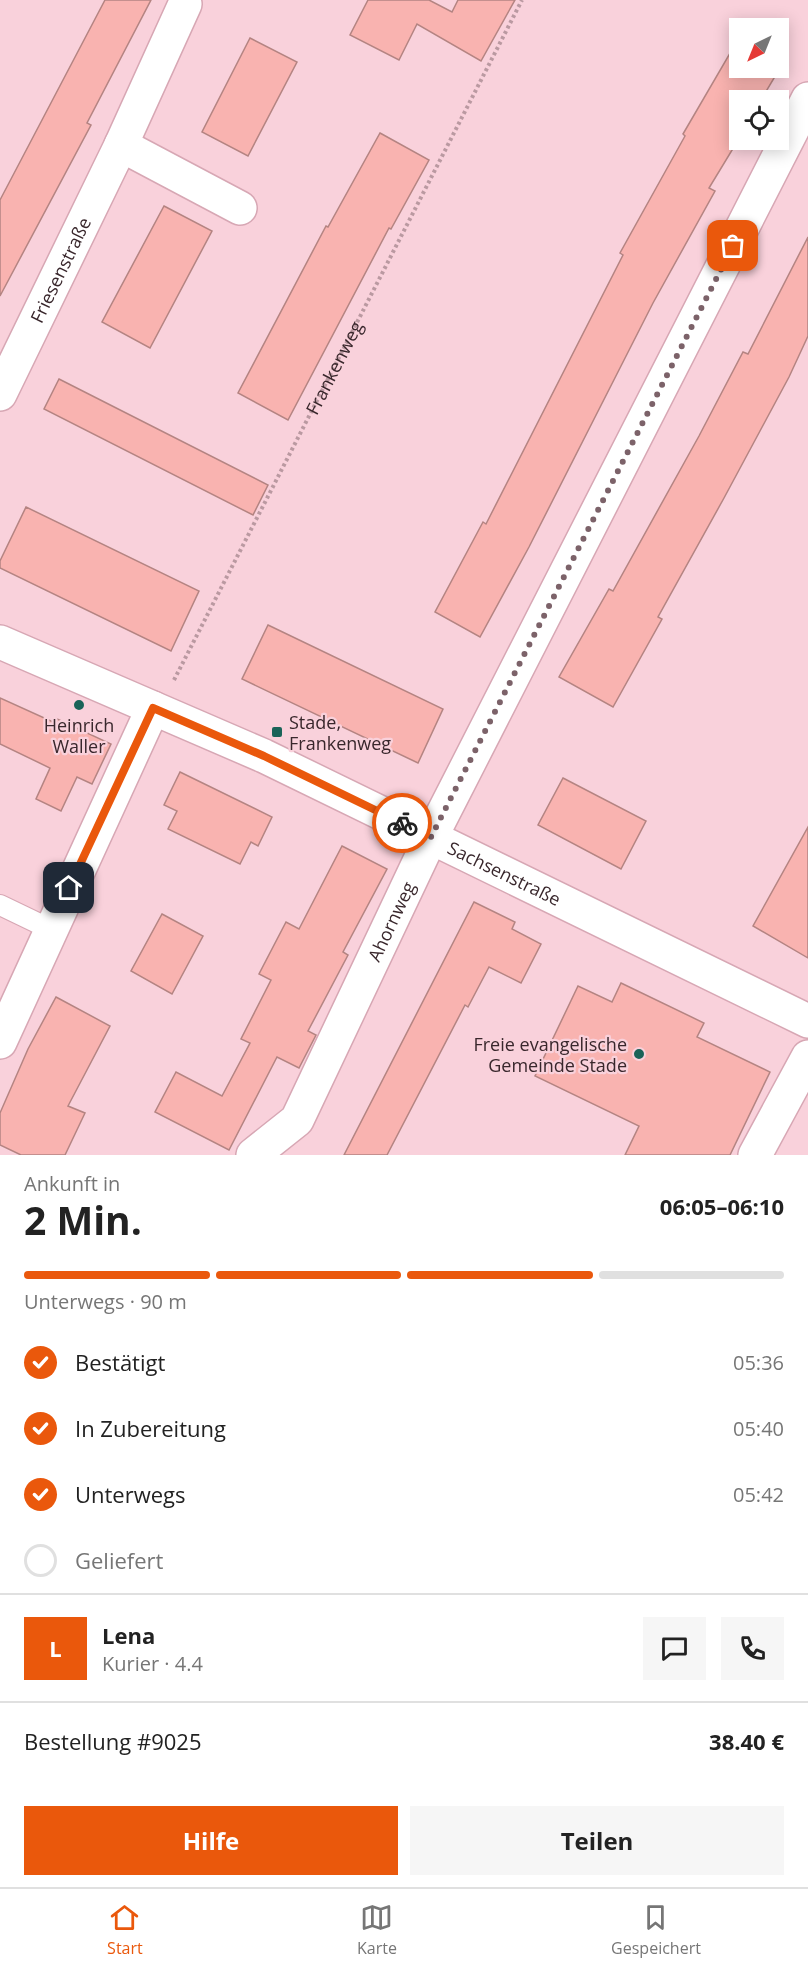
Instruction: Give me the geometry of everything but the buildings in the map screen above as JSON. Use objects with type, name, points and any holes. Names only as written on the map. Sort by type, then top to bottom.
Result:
[{"type":"street","name":"Friesenstraße","points":[[0,394],[121,145],[185,4]]},
{"type":"street","name":"Ahornweg","points":[[254,1155],[297,1120],[431,837],[808,99]]},
{"type":"street","points":[[121,145],[240,208]]},
{"type":"street","name":"Sachsenstraße","points":[[0,642],[162,696],[264,756],[808,1021]]},
{"type":"street","points":[[0,1041],[50,929],[162,696]]},
{"type":"street","points":[[755,1155],[808,1057]]},
{"type":"lane","points":[[0,905],[50,929]]},
{"type":"path","name":"Frankenweg","points":[[162,696],[522,0]]},
{"type":"way so far","points":[[402,823],[431,837],[733,246]]},
{"type":"place","name":"Heinrich Waller","points":[[79,705]]},
{"type":"place","name":"Stade, Frankenweg","points":[[277,732]]},
{"type":"place","name":"Freie evangelische Gemeinde Stade","points":[[639,1054]]},
{"type":"route","points":[[69,888],[153,708],[264,756],[402,823]]}]
